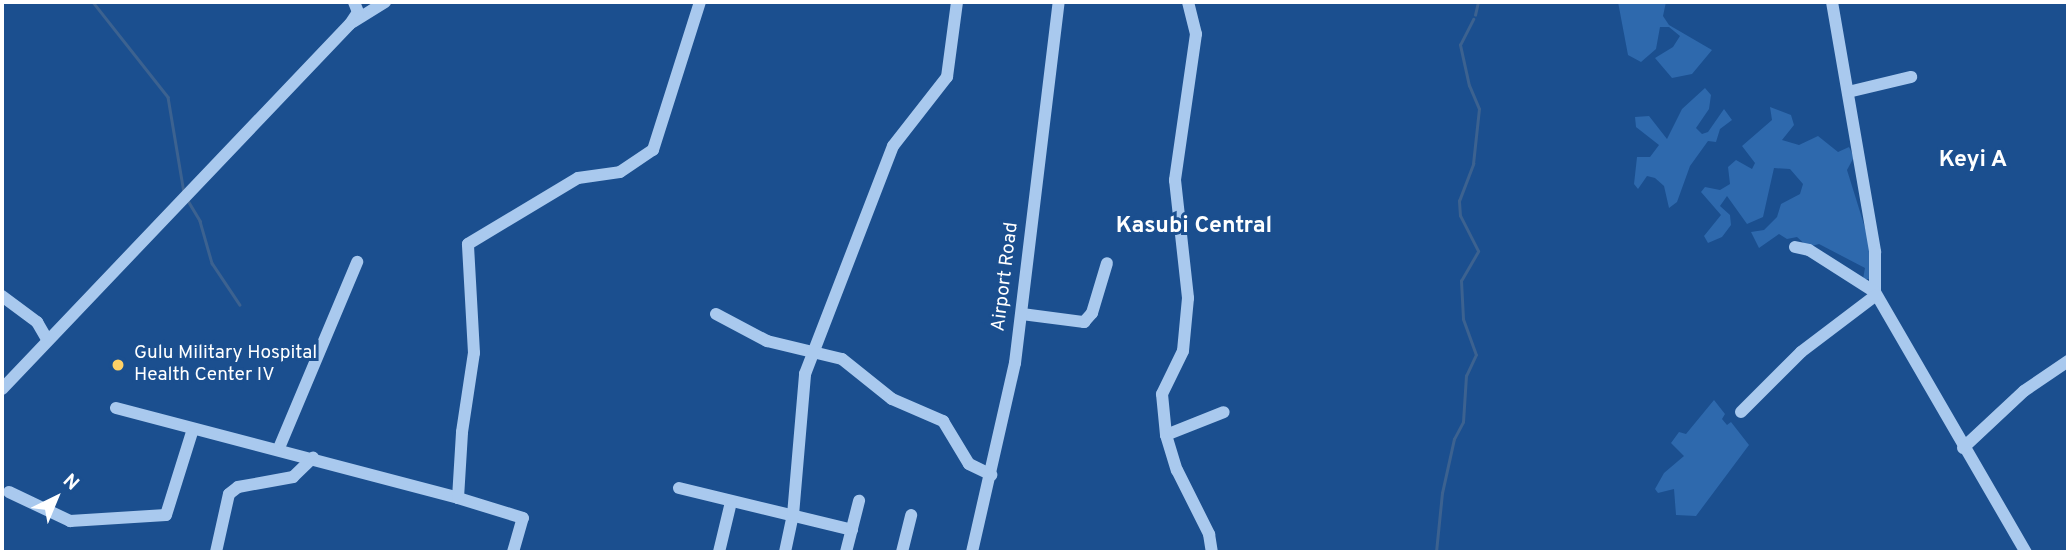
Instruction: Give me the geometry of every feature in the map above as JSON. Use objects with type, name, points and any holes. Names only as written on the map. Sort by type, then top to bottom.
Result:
[{"type":"street","points":[[2,389],[350,24],[358,12],[354,2]]},
{"type":"street","points":[[350,24],[386,2]]},
{"type":"street","points":[[458,498],[462,432],[474,353],[468,244],[578,178],[620,172],[653,150],[700,2]]},
{"type":"street","points":[[785,552],[793,515],[798,420],[805,374],[892,146],[947,77],[957,2]]},
{"type":"street","points":[[1052,2],[1053,24]]},
{"type":"street","name":"Airport Road","points":[[972,552],[992,475],[1022,314],[1053,24],[1059,2]]},
{"type":"street","points":[[1188,2],[1196,34],[1175,180],[1188,298],[1183,351],[1162,394],[1166,435],[1212,552]]},
{"type":"street","points":[[1832,2],[1875,252],[1876,293],[1963,448],[2026,552]]},
{"type":"street","points":[[1848,92],[1911,77]]},
{"type":"street","points":[[1796,247],[1809,250],[1876,293]]},
{"type":"street","points":[[279,448],[357,262]]},
{"type":"street","points":[[1022,314],[1084,322],[1092,313],[1107,263]]},
{"type":"street","points":[[1741,412],[1801,352],[1876,293]]},
{"type":"street","points":[[2,296],[37,323],[47,339]]},
{"type":"street","points":[[716,314],[767,341],[814,355],[842,359],[892,399],[943,421],[969,464],[992,475]]},
{"type":"street","points":[[1963,448],[2024,391],[2068,362]]},
{"type":"street","points":[[116,408],[279,448],[523,518],[513,552]]},
{"type":"street","points":[[1166,435],[1224,412]]},
{"type":"street","points":[[9,492],[70,521],[166,515],[170,512],[193,429]]},
{"type":"street","points":[[216,552],[229,494],[238,487],[293,477],[313,458]]},
{"type":"street","points":[[679,488],[852,530]]},
{"type":"street","points":[[846,552],[859,501]]},
{"type":"street","points":[[719,552],[731,502]]},
{"type":"street","points":[[902,552],[911,515]]},
{"type":"shaded area","points":[[1618,2],[1666,2],[1663,16],[1669,25],[1712,50],[1692,74],[1672,78],[1655,58],[1673,47],[1680,36],[1669,27],[1660,27],[1656,49],[1641,62],[1628,55]]},
{"type":"shaded area","points":[[1705,88],[1711,95],[1709,109],[1696,128],[1702,134],[1708,132],[1724,109],[1732,120],[1720,129],[1716,142],[1708,141],[1690,166],[1677,202],[1669,208],[1664,186],[1655,178],[1647,176],[1638,189],[1634,184],[1637,157],[1650,157],[1659,145],[1636,127],[1635,117],[1649,116],[1667,139],[1682,109]]},
{"type":"shaded area","points":[[1770,107],[1791,115],[1794,125],[1782,140],[1799,145],[1818,136],[1838,152],[1849,147],[1854,157],[1847,170],[1871,247],[1871,279],[1863,279],[1865,268],[1819,244],[1808,247],[1797,237],[1787,239],[1779,234],[1759,248],[1751,232],[1764,230],[1777,217],[1781,204],[1800,194],[1803,184],[1790,169],[1774,168],[1763,217],[1747,224],[1727,196],[1720,206],[1730,215],[1731,225],[1722,237],[1708,243],[1704,236],[1721,215],[1701,192],[1705,187],[1720,190],[1730,184],[1728,167],[1736,160],[1752,169],[1755,163],[1742,146],[1772,120]]},
{"type":"shaded area","points":[[1714,400],[1725,414],[1722,419],[1727,425],[1731,422],[1749,445],[1696,516],[1676,515],[1674,489],[1658,493],[1655,489],[1664,473],[1684,456],[1671,443],[1679,432],[1686,434]]},
{"type":"waterway","points":[[93,2],[168,97],[184,193]]},
{"type":"waterway","points":[[1475,15],[1478,2]]},
{"type":"waterway","points":[[1436,552],[1442,493],[1454,439],[1463,422],[1466,376],[1476,355],[1463,319],[1461,281],[1478,251],[1460,216],[1459,201],[1473,164],[1479,109],[1469,86],[1460,45],[1473,19]]},
{"type":"waterway","points":[[187,199],[200,221],[212,263],[240,305]]},
{"type":"place","name":"Gulu Military Hospital Health Center IV","points":[[118,365]]},
{"type":"district","name":"Keyi A","points":[[1973,161]]},
{"type":"district","name":"Kasubi Central","points":[[1194,227]]}]
